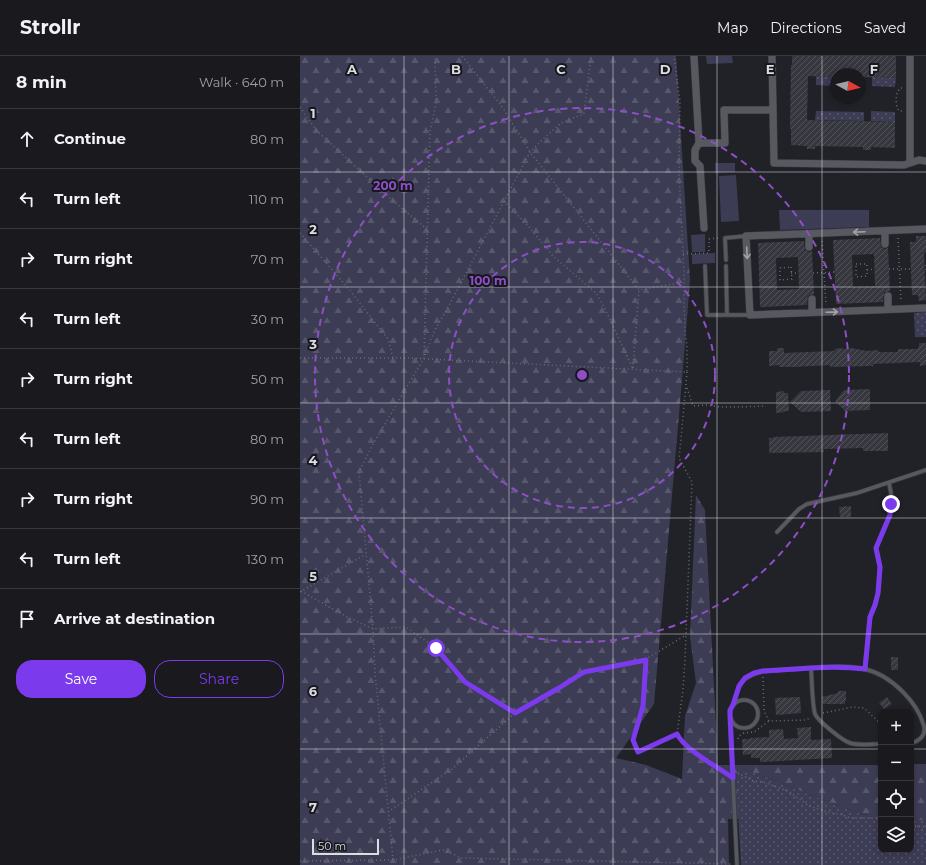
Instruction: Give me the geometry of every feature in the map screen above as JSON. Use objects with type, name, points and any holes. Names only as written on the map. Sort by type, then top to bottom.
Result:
[{"type":"street","points":[[694,56],[699,143],[695,150],[695,161],[700,166],[704,228]]},
{"type":"street","points":[[772,56],[774,163],[904,165],[919,160],[926,160]]},
{"type":"street","points":[[910,56],[910,163]]},
{"type":"street","points":[[699,143],[725,143],[724,110],[773,110]]},
{"type":"street","points":[[926,229],[746,236],[750,315],[926,308]]},
{"type":"street","points":[[884,231],[885,244]]},
{"type":"street","points":[[809,234],[809,247]]},
{"type":"street","points":[[888,296],[888,309]]},
{"type":"street","points":[[812,299],[812,312]]},
{"type":"lane","points":[[726,260],[725,238],[746,236]]},
{"type":"lane","points":[[705,266],[707,315],[750,315]]},
{"type":"lane","points":[[726,266],[727,314]]},
{"type":"lane","points":[[777,532],[800,508],[807,504],[857,494],[926,470]]},
{"type":"lane","points":[[865,669],[870,617],[878,593],[880,567],[876,548],[890,515],[891,493],[889,483]]},
{"type":"lane","points":[[737,864],[730,710],[739,686],[745,678],[754,673],[763,671],[826,667],[865,669],[892,682],[914,704],[919,712],[924,728],[924,735],[914,742]]},
{"type":"lane","points":[[811,668],[814,708],[816,716],[820,721],[846,741],[851,743],[878,744]]},
{"type":"lane","points":[[730,719],[737,726],[746,728],[757,719],[757,709],[750,702],[746,700],[737,702],[733,705]]},
{"type":"path","points":[[424,358],[430,132],[436,103],[435,56]]},
{"type":"path","points":[[462,56],[503,108],[530,152],[639,290],[633,370]]},
{"type":"path","points":[[393,860],[375,672],[373,629],[359,472],[373,444],[424,358],[434,332],[530,152],[561,123],[584,114],[591,56]]},
{"type":"path","points":[[674,56],[680,101],[679,161],[685,332],[687,346],[687,372],[679,458],[692,482],[683,690],[677,734],[680,740],[711,763],[715,763],[716,767],[733,778]]},
{"type":"path","points":[[896,106],[897,94]]},
{"type":"path","points":[[300,107],[316,130],[392,200],[428,230]]},
{"type":"path","points":[[504,202],[529,227],[553,256],[596,294],[604,307],[633,370]]},
{"type":"path","points":[[898,230],[901,309]]},
{"type":"path","points":[[300,233],[348,288],[388,339],[394,358]]},
{"type":"path","points":[[822,233],[826,312]]},
{"type":"path","points":[[683,254],[709,253],[709,239],[725,238]]},
{"type":"path","points":[[856,264],[867,264],[867,270],[867,276],[856,277],[856,264]]},
{"type":"path","points":[[925,269],[926,265]]},
{"type":"path","points":[[791,267],[791,273],[792,279],[780,280],[780,268],[791,267]]},
{"type":"path","points":[[889,269],[911,269]]},
{"type":"path","points":[[867,270],[875,270]]},
{"type":"path","points":[[813,273],[835,272]]},
{"type":"path","points":[[791,273],[799,273]]},
{"type":"path","points":[[639,290],[684,282]]},
{"type":"path","points":[[300,358],[424,358],[687,372]]},
{"type":"path","points":[[686,386],[693,406],[766,406]]},
{"type":"path","points":[[301,592],[366,554]]},
{"type":"path","points":[[301,592],[347,617],[373,629],[406,627],[436,648],[465,682],[515,713]]},
{"type":"path","points":[[388,812],[452,769],[515,713],[584,672],[646,660],[686,635]]},
{"type":"path","points":[[646,660],[643,706],[633,740],[638,752],[677,734]]},
{"type":"path","points":[[738,739],[739,736],[744,733],[754,732],[770,721]]},
{"type":"path","points":[[733,770],[753,781],[763,782],[788,791],[809,806],[831,814],[840,814],[850,818],[878,818]]},
{"type":"path","points":[[914,826],[926,827]]},
{"type":"path","points":[[300,861],[393,860],[443,850],[462,858],[737,864]]},
{"type":"green space","points":[[300,56],[676,56],[690,280],[683,368],[654,704],[616,758],[646,765],[682,779],[685,716],[696,683],[690,637],[696,495],[705,510],[718,765],[878,765],[878,820],[744,769],[736,776],[739,819],[728,819],[729,865],[300,865]]},
{"type":"green space","points":[[706,56],[732,56],[733,63],[707,64]]},
{"type":"green space","points":[[816,76],[830,77],[830,86],[816,85]]},
{"type":"green space","points":[[872,77],[896,78],[895,87],[872,86]]},
{"type":"green space","points":[[816,111],[864,112],[864,121],[815,120]]},
{"type":"green space","points":[[871,111],[895,112],[895,122],[871,121]]},
{"type":"green space","points":[[715,163],[735,163],[735,172],[715,173]]},
{"type":"green space","points":[[736,175],[739,221],[721,222],[719,176]]},
{"type":"green space","points":[[779,210],[869,210],[869,227],[780,230]]},
{"type":"green space","points":[[705,234],[705,252],[692,252],[691,235]]},
{"type":"green space","points":[[715,253],[715,263],[692,264],[692,254]]},
{"type":"green space","points":[[926,312],[926,337],[915,337],[914,313]]},
{"type":"green space","points":[[914,764],[926,764],[926,820],[914,820]]},
{"type":"green space","points":[[744,769],[878,820],[878,853],[914,853],[914,820],[926,820],[926,865],[741,865],[736,776]]},
{"type":"building","points":[[792,56],[896,56],[896,78],[866,77],[866,68],[830,68],[830,77],[808,76],[807,120],[895,122],[895,148],[871,147],[871,150],[863,150],[863,147],[815,146],[815,149],[807,149],[807,146],[791,145]]},
{"type":"building","points":[[916,236],[926,236],[926,252],[924,253],[926,300],[919,301],[918,295],[912,295],[910,242],[916,242]]},
{"type":"building","points":[[880,238],[881,247],[885,249],[888,248],[890,291],[884,293],[883,302],[836,304],[833,240]],"holes":[[[874,254],[875,286],[853,287],[852,255]]]},
{"type":"building","points":[[804,241],[805,250],[809,252],[812,251],[814,294],[808,296],[807,305],[760,307],[758,243]],"holes":[[[798,257],[799,289],[777,290],[776,258]]]},
{"type":"building","points":[[919,343],[926,343],[926,365],[920,366],[920,362],[873,364],[873,366],[769,366],[769,351],[777,351],[777,348],[784,348],[784,353],[834,351],[838,348],[851,348],[867,351],[878,350],[879,352],[898,352],[898,349],[918,349]]},
{"type":"building","points":[[870,389],[870,410],[845,411],[835,401],[844,390]]},
{"type":"building","points":[[830,390],[831,411],[801,412],[790,402],[801,391]]},
{"type":"building","points":[[784,391],[784,393],[788,393],[789,411],[776,413],[776,392]]},
{"type":"building","points":[[888,433],[888,451],[863,451],[863,448],[823,449],[824,452],[769,453],[769,438],[773,437]]},
{"type":"building","points":[[851,506],[851,517],[840,517],[839,507]]},
{"type":"building","points":[[891,657],[898,657],[898,670],[891,670]]},
{"type":"building","points":[[838,691],[846,691],[845,704],[823,704],[822,697],[838,693]]},
{"type":"building","points":[[800,697],[801,713],[776,715],[775,698]]},
{"type":"building","points":[[887,697],[892,704],[884,709],[879,703]]},
{"type":"building","points":[[811,727],[811,740],[831,739],[832,758],[760,762],[760,758],[751,758],[751,754],[743,755],[742,739],[769,737],[769,730],[783,729],[784,739],[798,738],[797,728]]},
{"type":"route","points":[[436,648],[465,682],[515,713],[584,672],[646,660],[643,706],[633,740],[638,752],[677,734],[680,740],[690,748],[733,778],[730,710],[739,686],[745,678],[754,673],[763,671],[826,667],[865,669],[870,617],[878,593],[880,567],[876,548],[890,515],[891,504]]}]
